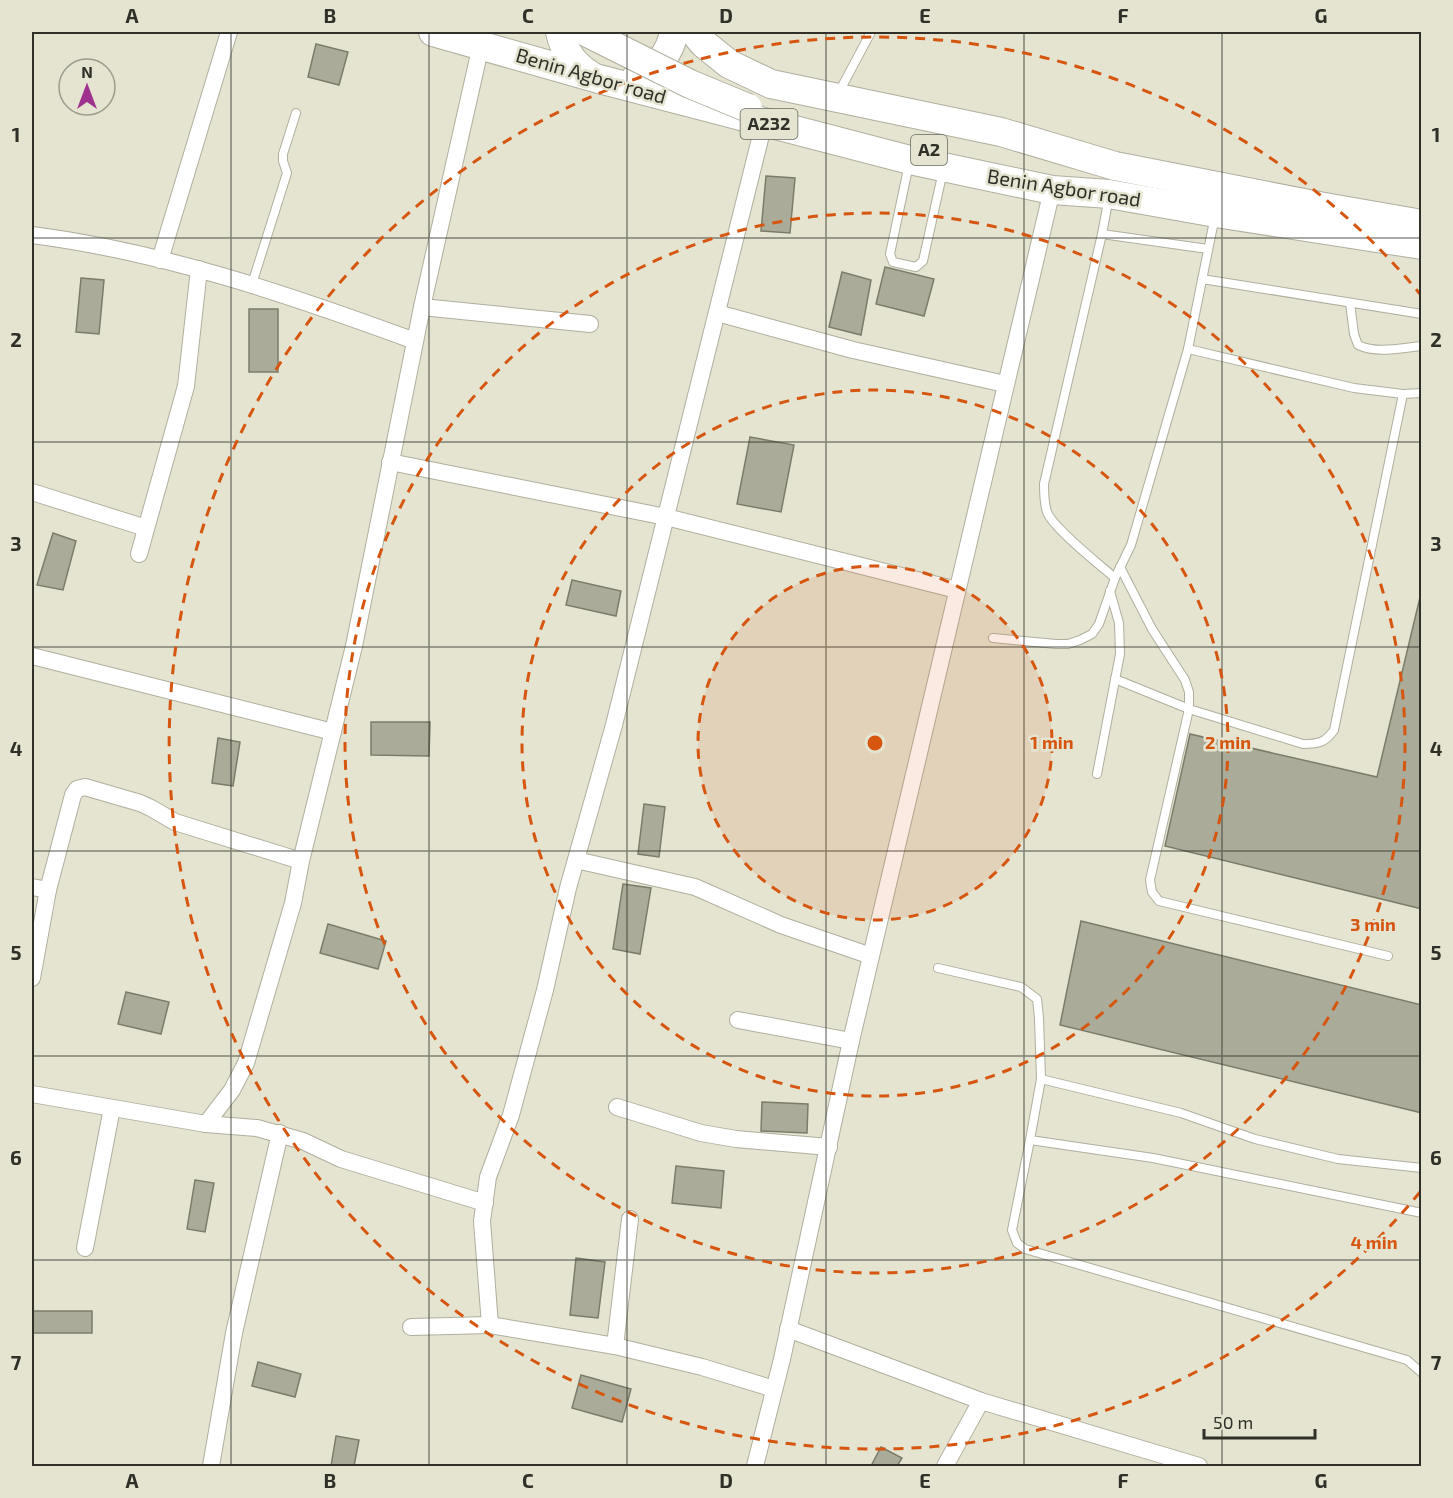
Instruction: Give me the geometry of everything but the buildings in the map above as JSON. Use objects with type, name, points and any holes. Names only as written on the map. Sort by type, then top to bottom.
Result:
[{"type":"highway","name":"Benin Agbor road","points":[[433,32],[599,79],[755,108],[910,160],[1052,190],[1109,194],[1422,245]]},
{"type":"highway","points":[[560,32],[562,42],[580,69],[599,79],[622,81],[644,75],[662,61],[674,32]]},
{"type":"highway","name":"A2","points":[[586,32],[690,84],[755,108],[1002,166],[1109,194]]},
{"type":"highway","name":"A2","points":[[619,32],[694,69],[755,108],[1006,152],[1114,165]]},
{"type":"highway","name":"Benin Agbor road","points":[[694,32],[704,44],[729,64],[771,84],[1001,132],[1114,165],[1422,224]]},
{"type":"street","points":[[160,260],[229,32]]},
{"type":"street","points":[[206,1124],[232,1090],[246,1063],[293,903],[301,861],[354,646],[422,307],[481,45]]},
{"type":"street","points":[[490,1325],[482,1221],[488,1177],[511,1115],[539,1013],[576,860],[614,725],[717,313],[755,108]]},
{"type":"street","points":[[755,1467],[788,1329],[851,1041],[1052,190]]},
{"type":"street","points":[[32,235],[83,242],[199,269],[252,284],[415,341]]},
{"type":"street","points":[[139,554],[186,386],[199,269]]},
{"type":"street","points":[[422,307],[590,324]]},
{"type":"street","points":[[717,313],[853,350],[1005,384]]},
{"type":"street","points":[[390,462],[666,517],[957,590]]},
{"type":"street","points":[[32,492],[146,528]]},
{"type":"street","points":[[32,657],[333,732]]},
{"type":"street","points":[[32,978],[40,888],[76,789],[85,787],[146,805],[175,822],[301,861]]},
{"type":"street","points":[[576,860],[695,887],[781,926],[871,956]]},
{"type":"street","points":[[738,1020],[851,1041]]},
{"type":"street","points":[[32,1094],[206,1124],[257,1128],[280,1133],[341,1159],[485,1203]]},
{"type":"street","points":[[617,1107],[710,1135],[828,1147]]},
{"type":"street","points":[[85,1248],[112,1108]]},
{"type":"street","points":[[212,1467],[234,1333],[280,1133]]},
{"type":"street","points":[[615,1346],[630,1219]]},
{"type":"street","points":[[411,1327],[490,1325],[615,1346],[702,1367],[774,1389]]},
{"type":"street","points":[[788,1329],[981,1401],[1199,1467]]},
{"type":"street","points":[[945,1467],[981,1401]]},
{"type":"lane","points":[[837,97],[870,32]]},
{"type":"lane","points":[[252,284],[287,173],[283,154],[296,112]]},
{"type":"lane","points":[[910,160],[890,259],[893,262],[916,267],[922,261],[944,167]]},
{"type":"lane","points":[[1109,194],[1102,234],[1044,484],[1044,498],[1048,514],[1053,521],[1114,578]]},
{"type":"lane","points":[[993,638],[1056,644],[1080,640],[1092,634],[1099,624],[1114,578],[1131,545],[1188,349],[1216,213]]},
{"type":"lane","points":[[1102,234],[1208,249]]},
{"type":"lane","points":[[1202,279],[1422,314]]},
{"type":"lane","points":[[1350,303],[1354,334],[1358,345],[1366,349],[1422,346]]},
{"type":"lane","points":[[1188,349],[1354,388],[1403,394],[1422,393]]},
{"type":"lane","points":[[1115,679],[1188,709],[1303,744],[1318,744],[1328,738],[1334,730],[1403,394]]},
{"type":"lane","points":[[1120,567],[1152,629],[1185,680],[1189,692],[1188,709],[1150,880],[1152,892],[1159,901],[1388,956]]},
{"type":"lane","points":[[1097,774],[1115,679],[1120,638],[1119,623],[1110,591]]},
{"type":"lane","points":[[938,968],[1022,987],[1037,999],[1041,1079],[1012,1230],[1017,1243],[1025,1249],[1407,1359],[1422,1373]]},
{"type":"lane","points":[[1041,1079],[1181,1113],[1255,1139],[1338,1159],[1422,1168]]},
{"type":"lane","points":[[1030,1140],[1153,1158],[1422,1213]]}]
